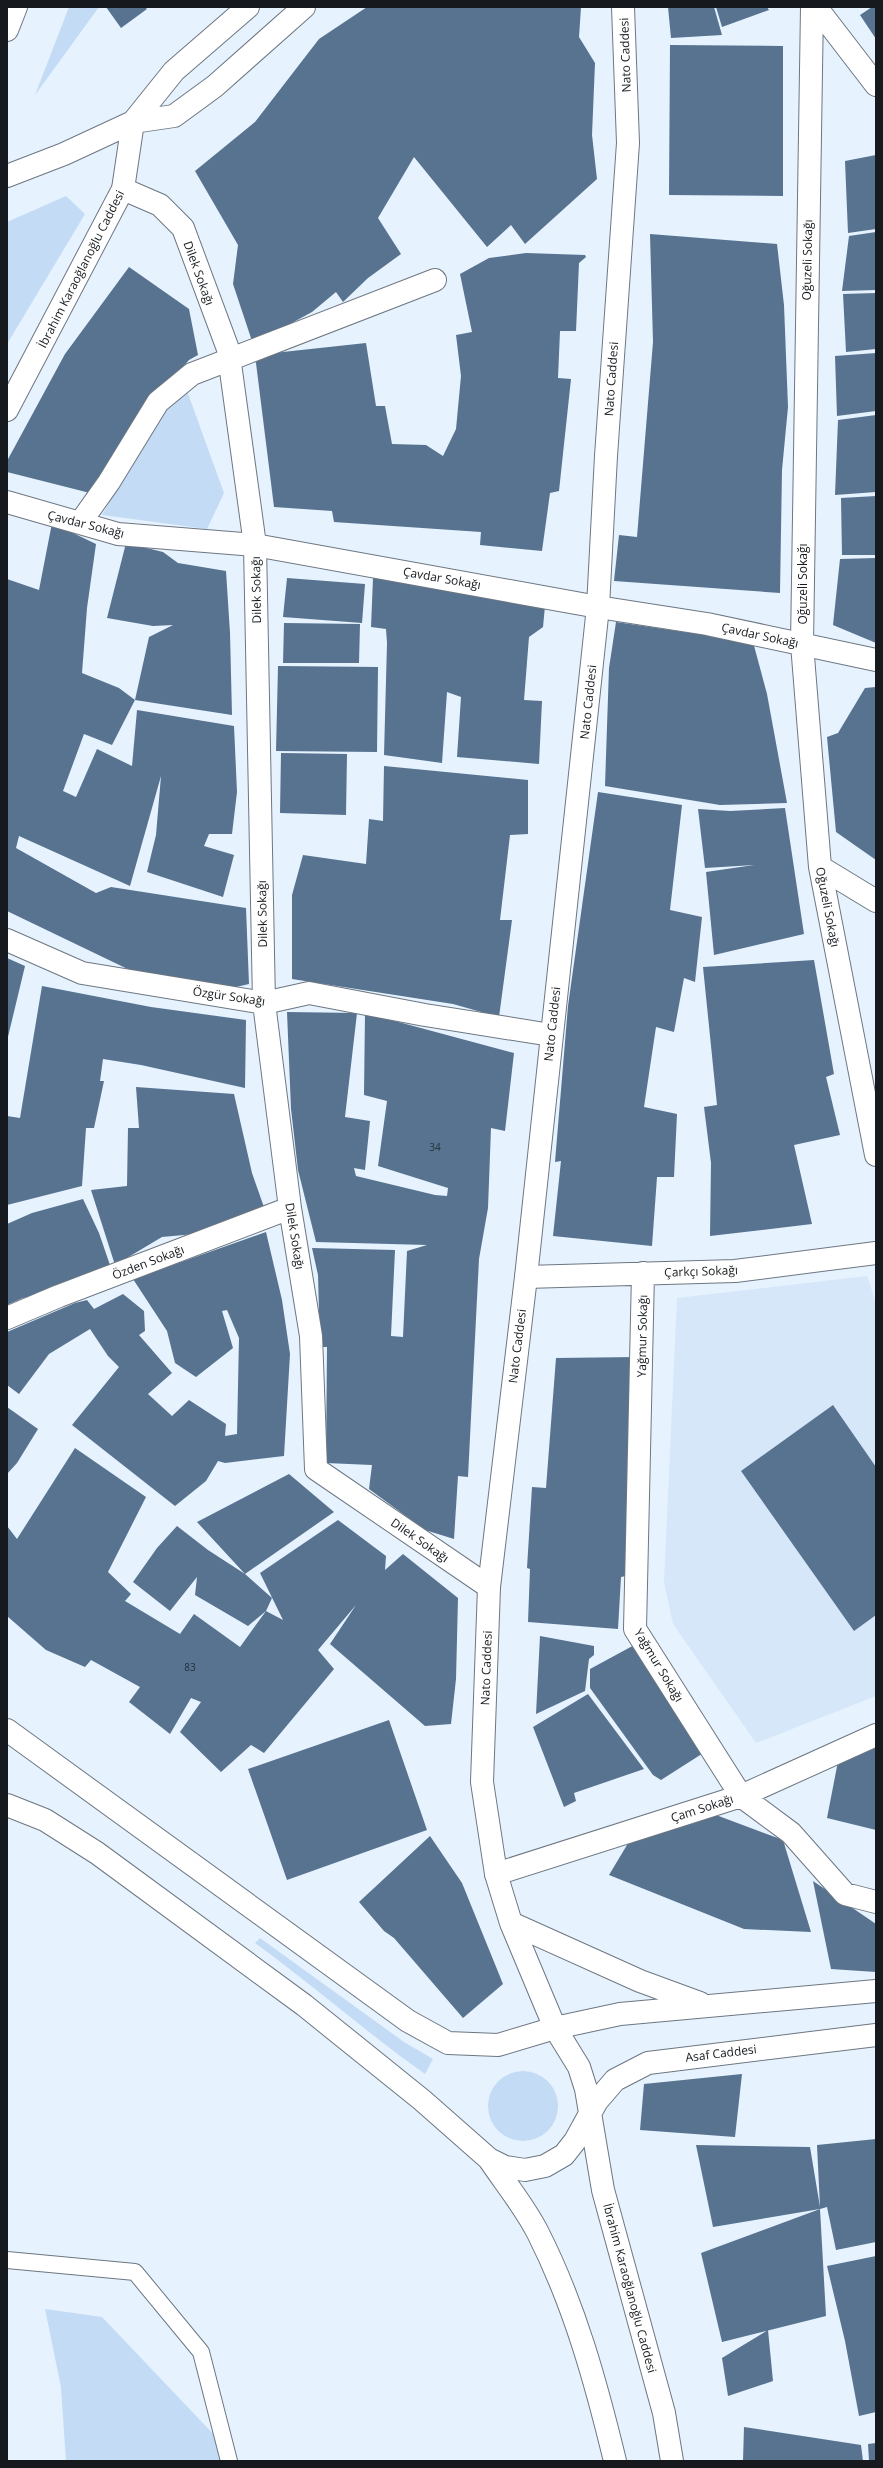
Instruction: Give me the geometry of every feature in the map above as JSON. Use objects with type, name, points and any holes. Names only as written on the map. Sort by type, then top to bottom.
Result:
[{"type":"main road","points":[[7,30],[16,7]]},
{"type":"main road","name":"İbrahim Karaoğlanoğlu Caddesi","points":[[7,410],[123,189],[133,122],[174,70],[248,7]]},
{"type":"main road","points":[[7,176],[64,154],[133,122],[174,116],[215,86],[304,7]]},
{"type":"main road","name":"Nato Caddesi","points":[[555,2028],[510,1923],[496,1874],[482,1782],[488,1587],[526,1277],[598,607],[606,456],[628,143],[623,7]]},
{"type":"main road","name":"Oğuzeli Sokağı","points":[[812,7],[802,644],[820,867],[876,1155]]},
{"type":"main road","points":[[816,7],[876,85]]},
{"type":"main road","name":"Dilek Sokağı","points":[[123,189],[160,205],[183,228],[228,349],[255,545],[264,1004],[290,1208],[310,1336],[316,1468],[488,1587]]},
{"type":"main road","points":[[80,523],[109,482],[158,402],[192,374],[229,358],[435,280]]},
{"type":"main road","name":"Çavdar Sokağı","points":[[7,502],[118,534],[255,545],[598,607],[707,624],[876,660]]},
{"type":"main road","points":[[820,867],[876,901]]},
{"type":"main road","name":"Özgür Sokağı","points":[[7,940],[82,973],[264,1004],[309,993],[425,1015],[551,1035]]},
{"type":"main road","name":"Özden Sokağı","points":[[7,1318],[59,1296],[290,1208]]},
{"type":"main road","name":"Çarkçı Sokağı","points":[[526,1277],[735,1271],[876,1253]]},
{"type":"main road","name":"Yağmur Sokağı","points":[[643,1273],[635,1629],[741,1796]]},
{"type":"main road","points":[[7,1730],[408,2021],[439,2040],[458,2045],[498,2045],[555,2028],[620,2014],[705,2005],[876,1991]]},
{"type":"main road","points":[[741,1796],[876,1735]]},
{"type":"main road","name":"Çam Sokağı","points":[[496,1874],[741,1796],[791,1833],[845,1894],[876,1902]]},
{"type":"main road","points":[[7,1804],[45,1820],[97,1853],[304,2006],[422,2100],[489,2159],[538,2232],[574,2315],[593,2374],[615,2461]]},
{"type":"main road","points":[[510,1923],[640,1981],[705,2005]]},
{"type":"main road","name":"İbrahim Karaoğlanoğlu Caddesi","points":[[555,2028],[579,2066],[586,2089],[589,2116],[602,2190],[664,2412],[672,2461]]},
{"type":"main road","name":"Asaf Caddesi","points":[[489,2159],[504,2167],[525,2170],[544,2166],[564,2155],[589,2116],[615,2080],[648,2063],[876,2035]]},
{"type":"lane","points":[[7,2260],[135,2272],[201,2352],[229,2461]]},
{"type":"shaded area","points":[[69,7],[99,7],[35,95]]},
{"type":"shaded area","points":[[66,196],[85,214],[7,344],[7,222]]},
{"type":"shaded area","points":[[187,391],[224,493],[207,529],[102,515],[165,407]]},
{"type":"shaded area","points":[[867,1276],[876,1303],[876,1696],[756,1743],[673,1624],[664,1582],[677,1298]]},
{"type":"shaded area","points":[[260,1938],[404,2042],[433,2059],[425,2074],[255,1943]]},
{"type":"shaded area","points":[[523,2071],[536,2074],[548,2081],[555,2093],[558,2106],[555,2119],[548,2131],[536,2138],[523,2141],[510,2138],[498,2131],[491,2119],[488,2106],[491,2093],[498,2081],[510,2074]]},
{"type":"shaded area","points":[[45,2309],[102,2317],[239,2461],[66,2461],[61,2387]]},
{"type":"building","points":[[106,7],[145,7],[147,9],[121,28]]},
{"type":"building","points":[[367,7],[581,7],[579,37],[595,63],[592,135],[597,179],[525,244],[511,225],[487,247],[414,157],[378,218],[401,254],[368,278],[343,302],[336,292],[312,312],[253,344],[233,284],[238,245],[195,171],[255,122],[319,39]]},
{"type":"building","points":[[668,7],[714,7],[722,35],[671,38]]},
{"type":"building","points":[[716,7],[767,7],[769,10],[722,27]]},
{"type":"building","points":[[872,7],[876,7],[876,39],[860,15]]},
{"type":"building","points":[[670,45],[783,46],[783,196],[669,195]]},
{"type":"building","points":[[876,155],[876,229],[848,233],[845,161]]},
{"type":"building","points":[[876,232],[876,290],[842,291],[849,236]]},
{"type":"building","points":[[650,234],[777,244],[784,305],[788,407],[782,470],[780,593],[614,581],[619,535],[637,537],[653,342]]},
{"type":"building","points":[[526,253],[585,255],[586,257],[579,263],[576,331],[560,331],[558,378],[571,379],[559,491],[550,493],[542,551],[480,545],[481,532],[334,522],[332,511],[274,507],[255,355],[366,343],[376,406],[385,406],[392,444],[426,445],[443,456],[456,429],[461,376],[456,335],[472,332],[460,274],[489,258]]},
{"type":"building","points":[[129,267],[189,309],[198,355],[189,360],[149,405],[94,494],[7,472],[7,461],[65,354]]},
{"type":"building","points":[[876,293],[876,349],[846,352],[843,294]]},
{"type":"building","points":[[876,353],[876,411],[837,416],[835,356]]},
{"type":"building","points":[[876,415],[876,492],[835,495],[838,420]]},
{"type":"building","points":[[876,496],[876,555],[842,555],[841,498]]},
{"type":"building","points":[[52,523],[96,544],[87,608],[82,673],[119,688],[135,700],[112,745],[84,734],[63,791],[76,797],[97,749],[132,766],[137,710],[234,726],[237,792],[232,834],[209,834],[204,846],[234,855],[223,897],[147,872],[156,835],[161,776],[130,886],[19,836],[16,848],[96,893],[111,887],[246,908],[249,984],[223,990],[138,974],[7,911],[7,579],[39,590]]},
{"type":"building","points":[[126,543],[163,552],[178,563],[226,571],[230,633],[232,715],[135,700],[149,637],[173,625],[153,626],[107,618]]},
{"type":"building","points":[[876,558],[876,643],[833,625],[840,559]]},
{"type":"building","points":[[287,578],[365,584],[362,623],[283,617]]},
{"type":"building","points":[[373,578],[545,606],[543,627],[529,637],[524,700],[542,701],[539,764],[457,757],[461,697],[447,692],[442,763],[384,755],[387,643],[386,629],[371,627]]},
{"type":"building","points":[[616,622],[753,642],[767,694],[787,803],[720,805],[605,786],[609,668]]},
{"type":"building","points":[[284,623],[360,624],[359,663],[283,663]]},
{"type":"building","points":[[278,666],[378,667],[377,752],[276,751]]},
{"type":"building","points":[[876,687],[876,860],[836,832],[827,737],[838,733],[865,688]]},
{"type":"building","points":[[281,753],[347,754],[346,815],[280,813]]},
{"type":"building","points":[[384,766],[528,780],[528,834],[510,835],[500,920],[512,920],[499,1017],[453,1004],[292,979],[292,895],[303,855],[366,864],[369,819],[383,821]]},
{"type":"building","points":[[598,792],[682,805],[670,910],[702,917],[695,982],[684,978],[674,1032],[656,1027],[644,1107],[677,1114],[674,1177],[657,1177],[652,1246],[553,1236],[561,1161],[555,1162],[568,1006]]},
{"type":"building","points":[[785,808],[804,934],[714,955],[706,872],[754,865],[705,868],[698,809],[730,811]]},
{"type":"building","points":[[7,958],[25,966],[7,1041]]},
{"type":"building","points":[[814,960],[834,1074],[826,1077],[840,1135],[794,1145],[812,1224],[710,1236],[711,1163],[704,1107],[717,1105],[703,967]]},
{"type":"building","points":[[42,986],[151,1007],[246,1020],[245,1088],[141,1065],[103,1059],[100,1081],[104,1081],[94,1128],[86,1128],[82,1186],[7,1205],[7,1116],[20,1118]]},
{"type":"building","points":[[287,1012],[357,1013],[345,1117],[370,1121],[365,1170],[354,1168],[356,1176],[435,1195],[447,1196],[448,1188],[378,1166],[387,1101],[364,1095],[365,1013],[514,1053],[505,1131],[491,1128],[488,1208],[479,1259],[468,1477],[458,1476],[454,1539],[425,1530],[369,1489],[372,1465],[326,1463],[327,1347],[320,1347],[318,1275],[312,1248],[395,1250],[391,1336],[403,1337],[407,1251],[427,1245],[316,1242],[298,1170],[291,1109]]},
{"type":"building","points":[[136,1087],[234,1094],[252,1173],[265,1210],[216,1232],[162,1237],[115,1265],[91,1190],[127,1186],[128,1128],[139,1128]]},
{"type":"building","points":[[83,1199],[99,1233],[111,1268],[56,1293],[23,1298],[7,1305],[7,1224],[32,1213]]},
{"type":"building","points":[[266,1232],[282,1300],[290,1354],[284,1456],[225,1463],[218,1461],[206,1481],[175,1506],[72,1425],[119,1367],[108,1356],[90,1329],[49,1354],[19,1394],[7,1385],[7,1332],[75,1303],[87,1300],[94,1309],[123,1294],[144,1311],[145,1331],[139,1335],[172,1373],[148,1394],[172,1416],[189,1400],[226,1424],[225,1436],[237,1434],[239,1338],[227,1310],[222,1311],[233,1348],[196,1377],[175,1363],[167,1331],[133,1279]]},
{"type":"building","points":[[637,1357],[631,1575],[621,1577],[618,1629],[528,1622],[530,1569],[527,1568],[532,1487],[546,1488],[556,1358]]},
{"type":"building","points":[[833,1405],[876,1467],[876,1615],[854,1631],[741,1471]]},
{"type":"building","points":[[7,1407],[38,1429],[17,1463],[7,1474]]},
{"type":"building","points":[[75,1448],[146,1497],[108,1572],[131,1594],[125,1601],[180,1634],[194,1614],[240,1647],[266,1611],[283,1620],[260,1573],[338,1520],[386,1556],[385,1570],[403,1554],[458,1598],[456,1679],[451,1724],[425,1726],[330,1644],[356,1605],[318,1650],[334,1669],[264,1753],[251,1745],[221,1772],[180,1732],[201,1702],[191,1698],[170,1734],[129,1702],[140,1687],[91,1660],[85,1667],[46,1650],[7,1616],[7,1526],[17,1539]]},
{"type":"building","points":[[289,1474],[334,1512],[245,1574],[197,1522]]},
{"type":"building","points":[[177,1526],[208,1550],[245,1574],[272,1598],[266,1611],[248,1626],[195,1595],[197,1577],[170,1611],[133,1582],[157,1548]]},
{"type":"building","points":[[540,1636],[594,1646],[594,1655],[589,1659],[585,1691],[536,1714]]},
{"type":"building","points":[[638,1643],[708,1750],[661,1780],[653,1775],[590,1688],[590,1669]]},
{"type":"building","points":[[588,1694],[644,1769],[574,1793],[576,1801],[564,1807],[533,1727]]},
{"type":"building","points":[[389,1720],[427,1830],[287,1880],[248,1769]]},
{"type":"building","points":[[876,1739],[876,1830],[827,1818],[840,1751]]},
{"type":"building","points":[[700,1809],[783,1840],[811,1932],[744,1929],[609,1875],[636,1830]]},
{"type":"building","points":[[430,1836],[462,1883],[503,1984],[463,2018],[394,1938],[384,1931],[359,1902]]},
{"type":"building","points":[[813,1881],[876,1924],[876,1972],[831,1969]]},
{"type":"building","points":[[742,2074],[735,2137],[640,2130],[644,2084]]},
{"type":"building","points":[[876,2139],[876,2242],[836,2250],[827,2207],[713,2227],[696,2145],[810,2147],[820,2207],[817,2145]]},
{"type":"building","points":[[820,2209],[826,2316],[722,2342],[701,2253]]},
{"type":"building","points":[[876,2256],[876,2412],[859,2416],[845,2341],[827,2266]]},
{"type":"building","points":[[768,2330],[773,2381],[728,2396],[722,2358]]},
{"type":"building","points":[[744,2427],[861,2445],[863,2461],[743,2461]]},
{"type":"building","points":[[876,2443],[876,2461],[869,2461],[868,2444]]}]
